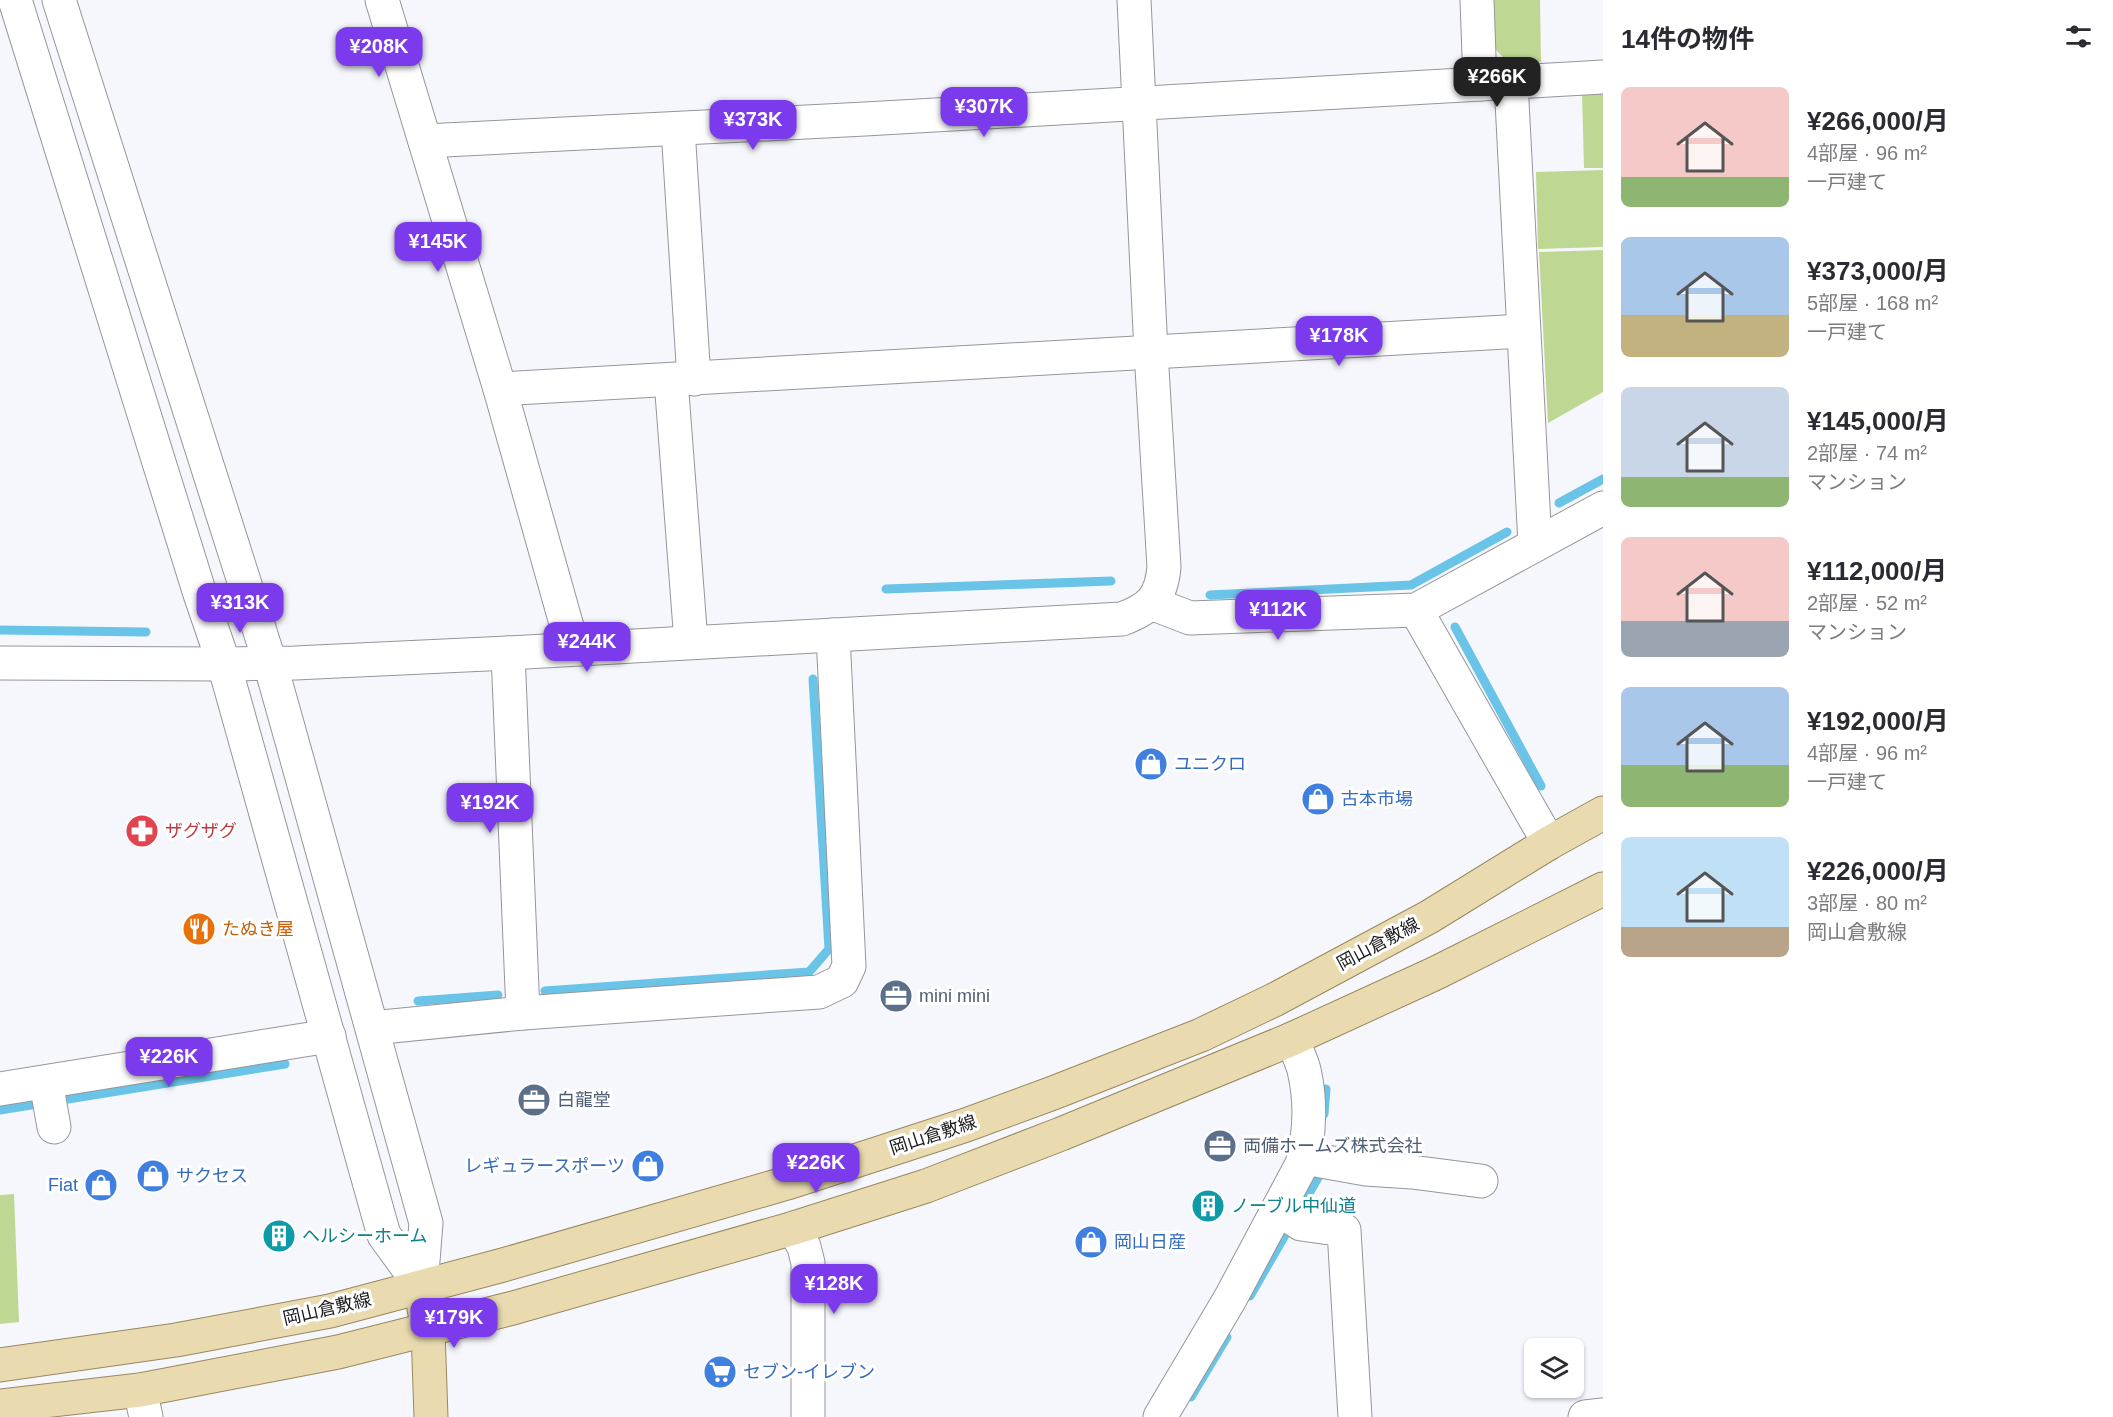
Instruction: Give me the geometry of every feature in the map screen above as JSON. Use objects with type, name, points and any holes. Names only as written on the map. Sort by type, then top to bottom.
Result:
[{"type":"main road","name":"岡山倉敷線","points":[[0,1365],[177,1340],[330,1311],[787,1183],[966,1125],[1201,1035],[1274,1000],[1429,917],[1549,843],[1603,813]]},
{"type":"main road","points":[[0,1406],[60,1408],[143,1403],[513,1308],[794,1228],[926,1186],[1083,1125],[1292,1039],[1436,973],[1603,889]]},
{"type":"main road","points":[[421,1286],[428,1329],[431,1417]]},
{"type":"street","points":[[15,0],[200,594],[224,664],[384,1235],[421,1286]]},
{"type":"street","points":[[59,0],[270,663],[426,1223],[421,1286]]},
{"type":"street","points":[[382,0],[500,389],[573,648]]},
{"type":"street","points":[[0,663],[224,664],[508,653],[1122,619],[1139,612],[1151,603],[1162,585],[1164,567],[1134,0]]},
{"type":"street","points":[[1477,0],[1495,83],[1523,331],[1535,545]]},
{"type":"street","points":[[425,141],[1603,77]]},
{"type":"street","points":[[678,129],[682,380],[691,642]]},
{"type":"street","points":[[500,389],[1523,331]]},
{"type":"street","points":[[1151,603],[1190,618],[1416,610],[1603,508]]},
{"type":"street","points":[[1416,610],[1549,843]]},
{"type":"street","points":[[372,1028],[524,1013],[819,992],[842,981],[849,966],[833,635]]},
{"type":"street","points":[[508,653],[524,1013]]},
{"type":"street","points":[[0,1089],[50,1104],[329,1036]]},
{"type":"street","points":[[1160,1417],[1230,1299],[1289,1217],[1315,1160],[1308,1143],[1304,1069],[1292,1039]]},
{"type":"street","points":[[1315,1160],[1366,1169],[1481,1181]]},
{"type":"street","points":[[1289,1217],[1344,1230],[1355,1417]]},
{"type":"street","points":[[794,1228],[804,1247],[808,1263],[808,1417]]},
{"type":"street","points":[[1585,1417],[1603,1415]]},
{"type":"green space","points":[[1493,0],[1540,0],[1541,62],[1508,62],[1494,48]]},
{"type":"green space","points":[[1582,93],[1603,93],[1603,168],[1584,168]]},
{"type":"green space","points":[[1603,170],[1603,247],[1538,249],[1536,172]]},
{"type":"green space","points":[[1603,250],[1603,392],[1548,423],[1539,252]]},
{"type":"green space","points":[[14,1194],[19,1322],[0,1324],[0,1195]]},
{"type":"waterway","points":[[1559,503],[1603,479]]},
{"type":"waterway","points":[[1210,595],[1411,585],[1507,532]]},
{"type":"waterway","points":[[886,589],[1111,581]]},
{"type":"waterway","points":[[1455,627],[1541,786]]},
{"type":"waterway","points":[[0,630],[146,632]]},
{"type":"waterway","points":[[545,991],[809,972],[829,949],[813,679]]},
{"type":"waterway","points":[[418,1001],[498,995]]},
{"type":"waterway","points":[[0,1110],[285,1064]]},
{"type":"waterway","points":[[1324,1114],[1326,1089]]},
{"type":"waterway","points":[[1250,1296],[1319,1176],[1320,1167]]},
{"type":"waterway","points":[[1191,1397],[1227,1337]]},
{"type":"place","name":"ユニクロ","points":[[1151,764]]},
{"type":"place","name":"古本市場","points":[[1318,799]]},
{"type":"place","name":"ザグザグ","points":[[142,831]]},
{"type":"place","name":"たぬき屋","points":[[199,929]]},
{"type":"place","name":"mini mini","points":[[896,996]]},
{"type":"place","name":"白龍堂","points":[[534,1100]]},
{"type":"place","name":"両備ホームズ株式会社","points":[[1220,1146]]},
{"type":"place","name":"レギュラースポーツ","points":[[648,1166]]},
{"type":"place","name":"サクセス","points":[[153,1176]]},
{"type":"place","name":"Fiat","points":[[101,1185]]},
{"type":"place","name":"ノーブル中仙道","points":[[1208,1206]]},
{"type":"place","name":"ヘルシーホーム","points":[[279,1236]]},
{"type":"place","name":"岡山日産","points":[[1091,1242]]},
{"type":"place","name":"セブン-イレブン","points":[[720,1372]]}]
